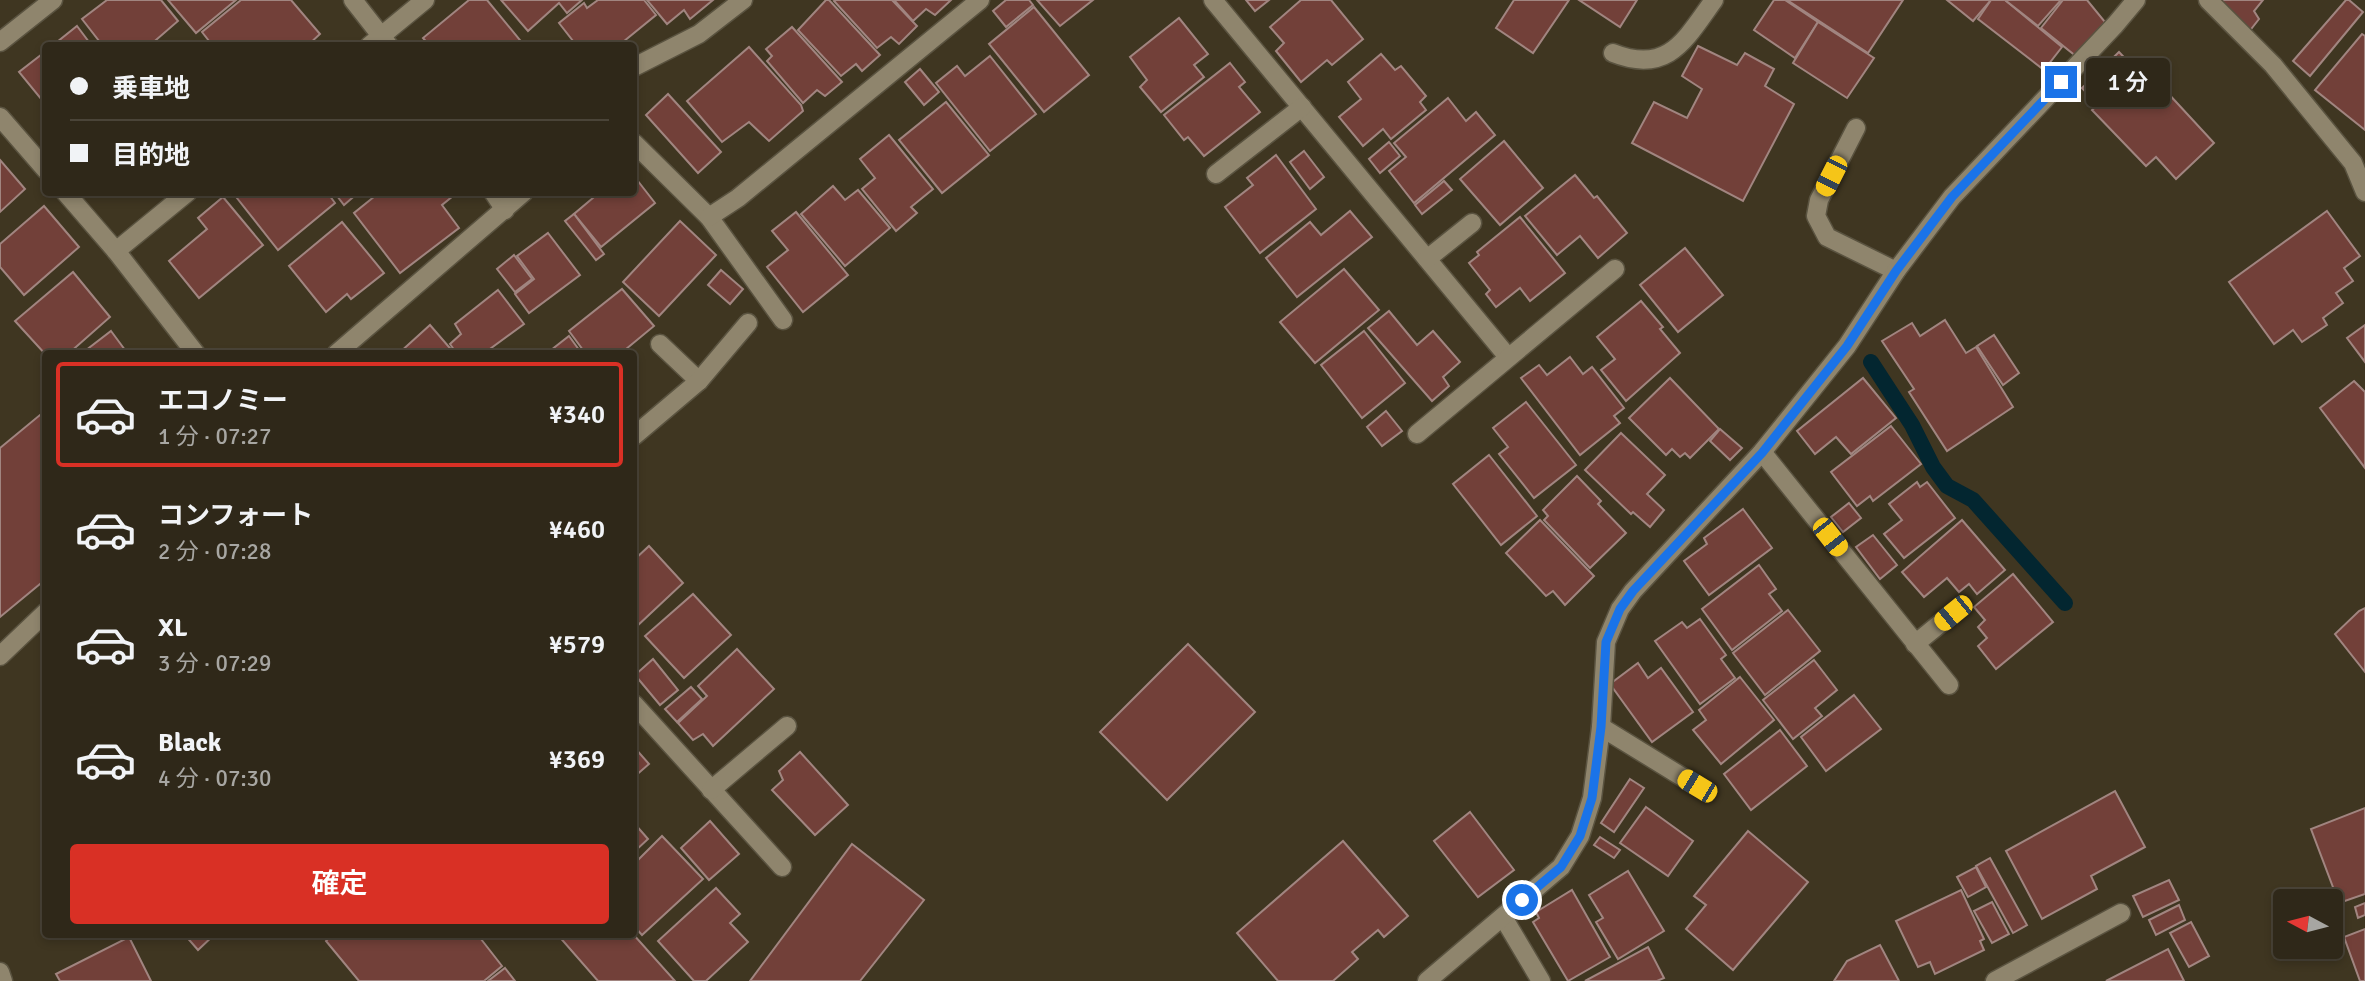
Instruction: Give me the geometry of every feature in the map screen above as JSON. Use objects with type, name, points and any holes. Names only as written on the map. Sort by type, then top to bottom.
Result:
[{"type":"street","points":[[0,43],[53,0]]},
{"type":"street","points":[[353,0],[380,42],[425,0]]},
{"type":"street","points":[[637,65],[699,34],[743,0]]},
{"type":"street","points":[[709,217],[738,198],[980,0]]},
{"type":"street","points":[[1213,0],[1508,356]]},
{"type":"street","points":[[1613,53],[1633,61],[1663,58],[1687,36],[1714,0]]},
{"type":"street","points":[[2208,0],[2273,65],[2353,163],[2365,192]]},
{"type":"street","points":[[1427,981],[1561,867],[1580,836],[1592,798],[1601,727],[1606,642],[1620,609],[1633,591],[1762,453],[1847,346],[1896,271],[1952,197],[2127,3]]},
{"type":"street","points":[[1216,174],[1302,107]]},
{"type":"street","points":[[0,117],[42,165]]},
{"type":"street","points":[[1856,128],[1819,200],[1816,216],[1827,237],[1896,271]]},
{"type":"street","points":[[637,146],[709,217],[783,320]]},
{"type":"street","points":[[68,196],[116,251],[193,350]]},
{"type":"street","points":[[116,251],[183,196]]},
{"type":"street","points":[[496,196],[505,209]]},
{"type":"street","points":[[341,350],[520,196]]},
{"type":"street","points":[[1427,259],[1472,223]]},
{"type":"street","points":[[1417,434],[1615,269]]},
{"type":"street","points":[[637,433],[699,381],[748,323]]},
{"type":"street","points":[[660,344],[699,381]]},
{"type":"street","points":[[1762,453],[1949,685]]},
{"type":"street","points":[[1915,644],[1953,613]]},
{"type":"street","points":[[0,656],[42,616]]},
{"type":"street","points":[[637,707],[782,867]]},
{"type":"street","points":[[711,790],[787,726]]},
{"type":"street","points":[[1601,727],[1697,786]]},
{"type":"street","points":[[1995,981],[2121,913]]},
{"type":"street","points":[[1503,917],[1541,981]]},
{"type":"street","points":[[0,972],[3,981]]},
{"type":"building","points":[[107,0],[161,0],[178,21],[154,42],[100,42],[82,19]]},
{"type":"building","points":[[168,0],[236,0],[196,33]]},
{"type":"building","points":[[241,0],[291,0],[320,34],[311,42],[210,42],[202,32]]},
{"type":"building","points":[[469,0],[487,0],[522,42],[426,42],[423,38]]},
{"type":"building","points":[[501,0],[582,0],[567,13],[559,3],[528,31]]},
{"type":"building","points":[[598,0],[644,0],[656,15],[623,42],[574,42],[559,23],[584,3],[587,8]]},
{"type":"building","points":[[647,0],[713,0],[690,19],[684,10],[667,24]]},
{"type":"building","points":[[829,0],[880,55],[862,71],[856,64],[841,76],[798,30]]},
{"type":"building","points":[[892,0],[917,26],[899,44],[891,37],[877,48],[834,1]]},
{"type":"building","points":[[894,0],[951,0],[935,15],[926,9],[913,21]]},
{"type":"building","points":[[1006,0],[1029,0],[1033,5],[1006,27],[993,11]]},
{"type":"building","points":[[1037,0],[1093,0],[1060,26]]},
{"type":"building","points":[[1246,0],[1269,0],[1255,11]]},
{"type":"building","points":[[1301,0],[1331,0],[1363,39],[1332,65],[1327,60],[1301,82],[1276,51],[1284,43],[1270,27]]},
{"type":"building","points":[[1514,0],[1569,0],[1533,53],[1496,28]]},
{"type":"building","points":[[1579,0],[1637,0],[1620,27]]},
{"type":"building","points":[[1774,0],[1785,0],[1818,22],[1795,58],[1754,30]]},
{"type":"building","points":[[1787,0],[1903,0],[1868,53]]},
{"type":"building","points":[[1947,0],[1991,0],[1973,21]]},
{"type":"building","points":[[1991,0],[2005,0],[2062,47],[2044,70],[1978,19]]},
{"type":"building","points":[[2005,0],[2061,0],[2038,26]]},
{"type":"building","points":[[2063,0],[2087,0],[2105,22],[2077,57],[2041,28]]},
{"type":"building","points":[[2215,0],[2263,0],[2254,11],[2259,19],[2248,33]]},
{"type":"building","points":[[2346,0],[2363,12],[2310,76],[2293,61]]},
{"type":"building","points":[[1034,7],[1089,75],[1044,112],[989,44]]},
{"type":"building","points":[[1179,18],[1208,54],[1194,65],[1204,77],[1161,112],[1140,87],[1147,80],[1130,57]]},
{"type":"building","points":[[1818,22],[1874,58],[1847,98],[1793,63]]},
{"type":"building","points":[[77,26],[89,42],[57,42]]},
{"type":"building","points":[[792,27],[842,82],[825,96],[817,90],[803,103],[767,61],[772,56],[766,49]]},
{"type":"building","points":[[2362,34],[2365,36],[2365,130],[2315,90]]},
{"type":"building","points":[[1698,46],[1737,65],[1745,53],[1774,69],[1765,86],[1794,104],[1743,201],[1632,143],[1654,102],[1687,118],[1702,89],[1682,76]]},
{"type":"building","points":[[749,47],[801,105],[803,111],[769,141],[749,122],[722,142],[687,101]]},
{"type":"building","points":[[2119,52],[2135,69],[2141,64],[2214,143],[2176,179],[2156,157],[2146,166],[2092,110],[2098,105],[2082,88]]},
{"type":"building","points":[[42,54],[42,100],[19,72]]},
{"type":"building","points":[[1381,54],[1395,70],[1401,66],[1426,96],[1420,102],[1426,110],[1391,139],[1383,129],[1363,146],[1339,117],[1361,99],[1348,82]]},
{"type":"building","points":[[990,56],[1036,114],[990,151],[936,83],[957,66],[965,76]]},
{"type":"building","points":[[1230,63],[1245,82],[1239,87],[1260,112],[1204,156],[1188,137],[1184,140],[1164,115]]},
{"type":"building","points":[[920,69],[939,92],[924,105],[905,82]]},
{"type":"building","points":[[668,94],[721,152],[698,173],[646,115]]},
{"type":"building","points":[[1448,98],[1466,121],[1476,112],[1495,135],[1414,203],[1389,171],[1406,157],[1394,143]]},
{"type":"building","points":[[946,102],[989,155],[942,193],[899,140]]},
{"type":"building","points":[[889,135],[933,189],[911,207],[917,213],[896,231],[862,189],[875,178],[860,159]]},
{"type":"building","points":[[1504,141],[1543,188],[1500,225],[1460,179]]},
{"type":"building","points":[[1389,142],[1400,156],[1380,173],[1369,159]]},
{"type":"building","points":[[1304,151],[1324,177],[1310,189],[1290,162]]},
{"type":"building","points":[[1276,155],[1316,209],[1260,253],[1225,207],[1253,185],[1247,178]]},
{"type":"building","points":[[0,160],[25,189],[0,212]]},
{"type":"building","points":[[1575,175],[1594,198],[1597,196],[1627,233],[1598,258],[1580,236],[1557,255],[1525,216]]},
{"type":"building","points":[[637,180],[655,203],[601,247],[574,214],[595,196],[637,196]]},
{"type":"building","points":[[1444,181],[1452,190],[1422,214],[1415,205]]},
{"type":"building","points":[[833,186],[845,200],[858,190],[890,228],[845,266],[801,214]]},
{"type":"building","points":[[235,196],[330,196],[335,203],[278,250]]},
{"type":"building","points":[[337,196],[354,196],[344,205]]},
{"type":"building","points":[[375,196],[453,196],[442,205],[459,228],[400,273],[354,213]]},
{"type":"building","points":[[223,197],[263,245],[199,298],[169,261],[207,229],[198,218]]},
{"type":"building","points":[[44,206],[79,247],[24,295],[0,267],[0,244]]},
{"type":"building","points":[[1350,211],[1372,237],[1297,297],[1266,258],[1310,222],[1321,235]]},
{"type":"building","points":[[2327,211],[2360,256],[2344,268],[2353,281],[2336,293],[2343,303],[2323,318],[2327,325],[2302,342],[2293,330],[2274,344],[2229,282]]},
{"type":"building","points":[[796,212],[848,275],[803,312],[767,267],[788,250],[772,231]]},
{"type":"building","points":[[574,214],[604,254],[596,260],[565,221]]},
{"type":"building","points":[[1520,217],[1565,273],[1530,301],[1520,288],[1496,307],[1486,294],[1490,290],[1469,263],[1479,255],[1477,252]]},
{"type":"building","points":[[680,221],[716,255],[659,316],[623,282]]},
{"type":"building","points":[[342,222],[384,273],[351,299],[347,294],[326,312],[289,266]]},
{"type":"building","points":[[548,233],[580,275],[529,313],[515,294],[534,279],[517,256]]},
{"type":"building","points":[[1685,248],[1723,295],[1678,332],[1640,285]]},
{"type":"building","points":[[514,255],[532,279],[515,292],[497,269]]},
{"type":"building","points":[[1344,269],[1379,310],[1315,363],[1280,322]]},
{"type":"building","points":[[721,270],[743,289],[730,304],[708,285]]},
{"type":"building","points":[[73,272],[110,317],[73,350],[42,351],[15,321]]},
{"type":"building","points":[[622,289],[654,326],[625,350],[583,350],[569,331]]},
{"type":"building","points":[[498,290],[524,324],[488,350],[454,350],[450,344],[461,334],[455,324]]},
{"type":"building","points":[[1641,301],[1680,353],[1626,401],[1601,370],[1615,359],[1597,337]]},
{"type":"building","points":[[1389,311],[1417,345],[1433,331],[1460,362],[1443,377],[1449,386],[1432,401],[1368,328]]},
{"type":"building","points":[[1945,320],[1966,353],[1976,347],[2013,407],[1947,451],[1909,392],[1914,389],[1882,341],[1912,323],[1920,336]]},
{"type":"building","points":[[430,325],[452,350],[402,350]]},
{"type":"building","points":[[2365,325],[2365,362],[2347,338]]},
{"type":"building","points":[[111,331],[125,350],[86,350]]},
{"type":"building","points":[[1364,331],[1405,383],[1362,418],[1321,365]]},
{"type":"building","points":[[1994,335],[2019,373],[2003,385],[1977,346]]},
{"type":"building","points":[[569,336],[579,350],[551,350]]},
{"type":"building","points":[[1570,357],[1583,374],[1592,367],[1624,408],[1614,416],[1620,423],[1580,455],[1521,378],[1539,365],[1547,375]]},
{"type":"building","points":[[1670,378],[1719,429],[1690,458],[1685,453],[1680,457],[1672,449],[1666,455],[1629,418]]},
{"type":"building","points":[[1863,378],[1896,418],[1851,454],[1836,437],[1815,454],[1797,431]]},
{"type":"building","points":[[2354,381],[2365,392],[2365,468],[2320,408]]},
{"type":"building","points":[[1526,402],[1576,465],[1534,498],[1499,454],[1508,447],[1493,428]]},
{"type":"building","points":[[1386,411],[1402,431],[1382,446],[1367,427]]},
{"type":"building","points":[[42,413],[42,582],[0,617],[0,448]]},
{"type":"building","points":[[1891,426],[1921,464],[1873,501],[1870,496],[1857,506],[1831,472]]},
{"type":"building","points":[[1720,429],[1742,448],[1730,460],[1710,441]]},
{"type":"building","points":[[1621,433],[1665,475],[1647,494],[1664,510],[1650,527],[1633,512],[1631,514],[1585,470]]},
{"type":"building","points":[[1489,455],[1537,516],[1501,545],[1453,484]]},
{"type":"building","points":[[1577,476],[1601,501],[1598,504],[1626,533],[1590,568],[1544,520],[1548,516],[1543,510]]},
{"type":"building","points":[[1917,482],[1920,487],[1927,482],[1955,518],[1904,558],[1884,534],[1902,520],[1889,504]]},
{"type":"building","points":[[1849,503],[1861,518],[1843,532],[1831,517]]},
{"type":"building","points":[[1743,509],[1772,548],[1709,595],[1684,561],[1707,544],[1704,538]]},
{"type":"building","points":[[1540,520],[1594,576],[1565,605],[1553,591],[1546,596],[1506,553]]},
{"type":"building","points":[[1962,520],[2005,570],[1977,594],[1969,584],[1959,592],[1947,578],[1924,597],[1902,572]]},
{"type":"building","points":[[1873,535],[1897,565],[1880,579],[1856,547]]},
{"type":"building","points":[[649,546],[683,583],[637,626],[637,557]]},
{"type":"building","points":[[1759,565],[1776,589],[1769,594],[1782,611],[1732,650],[1702,609]]},
{"type":"building","points":[[2013,574],[2053,622],[1996,669],[1978,646],[1987,638],[1978,627],[1985,620],[1974,607]]},
{"type":"building","points":[[693,594],[731,635],[684,678],[645,636]]},
{"type":"building","points":[[2365,608],[2365,672],[2335,634]]},
{"type":"building","points":[[1788,610],[1820,651],[1765,695],[1733,653]]},
{"type":"building","points":[[1700,619],[1726,655],[1721,659],[1735,678],[1700,704],[1655,641],[1682,622],[1687,628]]},
{"type":"building","points":[[1188,644],[1255,712],[1167,800],[1100,732]]},
{"type":"building","points":[[737,649],[774,689],[713,746],[703,734],[693,740],[678,723],[707,696],[698,686]]},
{"type":"building","points":[[653,659],[678,690],[660,705],[637,677],[637,673]]},
{"type":"building","points":[[1814,660],[1837,690],[1815,708],[1822,716],[1793,739],[1763,700]]},
{"type":"building","points":[[1638,663],[1648,678],[1661,668],[1693,712],[1652,742],[1610,684]]},
{"type":"building","points":[[1740,677],[1774,720],[1721,764],[1693,730],[1706,720],[1699,710]]},
{"type":"building","points":[[691,687],[702,699],[677,722],[665,709]]},
{"type":"building","points":[[1854,695],[1881,729],[1826,771],[1801,737]]},
{"type":"building","points":[[1780,730],[1807,766],[1751,810],[1724,774]]},
{"type":"building","points":[[637,750],[649,764],[637,774]]},
{"type":"building","points":[[800,752],[848,805],[815,835],[772,790],[783,780],[779,771]]},
{"type":"building","points":[[1630,779],[1644,788],[1614,832],[1601,823]]},
{"type":"building","points":[[2115,791],[2145,847],[2091,876],[2097,889],[2042,919],[2006,851]]},
{"type":"building","points":[[1646,807],[1693,841],[1668,876],[1620,843]]},
{"type":"building","points":[[2365,808],[2365,894],[2343,902],[2343,889],[2334,889],[2311,829]]},
{"type":"building","points":[[1470,812],[1514,870],[1478,897],[1434,841]]},
{"type":"building","points":[[710,821],[739,854],[709,880],[681,848]]},
{"type":"building","points":[[637,826],[648,839],[637,849]]},
{"type":"building","points":[[1748,831],[1808,882],[1733,970],[1686,929],[1706,905],[1694,896]]},
{"type":"building","points":[[662,836],[703,879],[642,935],[637,929],[637,861]]},
{"type":"building","points":[[1600,837],[1620,850],[1614,858],[1594,845]]},
{"type":"building","points":[[1343,841],[1408,916],[1384,937],[1378,930],[1352,952],[1358,959],[1333,981],[1278,981],[1237,933]]},
{"type":"building","points":[[852,844],[924,900],[860,981],[750,981]]},
{"type":"building","points":[[1990,858],[2027,925],[2013,933],[1976,866]]},
{"type":"building","points":[[1976,867],[1986,887],[1968,897],[1957,877]]},
{"type":"building","points":[[1628,871],[1664,931],[1618,959],[1596,922],[1603,918],[1589,895]]},
{"type":"building","points":[[2169,880],[2179,900],[2143,917],[2133,896]]},
{"type":"building","points":[[716,888],[740,914],[730,923],[748,942],[706,981],[694,981],[658,941]]},
{"type":"building","points":[[1572,890],[1610,957],[1568,981],[1533,922],[1539,918],[1536,912]]},
{"type":"building","points":[[1961,890],[1984,939],[1980,941],[1984,950],[1935,974],[1930,962],[1918,967],[1896,921]]},
{"type":"building","points":[[1992,902],[2009,934],[1992,943],[1974,911]]},
{"type":"building","points":[[2365,903],[2365,915],[2358,918],[2355,907]]},
{"type":"building","points":[[2179,905],[2185,920],[2156,935],[2149,920]]},
{"type":"building","points":[[2191,922],[2209,956],[2189,967],[2170,933]]},
{"type":"building","points":[[2365,929],[2365,981],[2360,981],[2344,937]]},
{"type":"building","points":[[130,938],[151,981],[60,981],[56,974]]},
{"type":"building","points":[[188,938],[211,938],[198,950]]},
{"type":"building","points":[[329,938],[480,938],[502,966],[484,981],[359,981],[326,941]]},
{"type":"building","points":[[560,938],[637,938],[675,981],[598,981]]},
{"type":"building","points":[[1880,945],[1899,981],[1834,981],[1847,961]]},
{"type":"building","points":[[1648,947],[1664,978],[1657,981],[1585,981]]},
{"type":"building","points":[[2168,949],[2184,981],[2106,981]]},
{"type":"building","points":[[505,968],[515,981],[488,981]]},
{"type":"waterway","points":[[1871,362],[1947,486],[1973,500],[2065,603]]},
{"type":"route","points":[[1522,900],[1561,867],[1580,836],[1592,798],[1601,727],[1606,642],[1620,609],[1633,591],[1762,453],[1847,346],[1896,271],[1952,197],[2061,82]]}]
